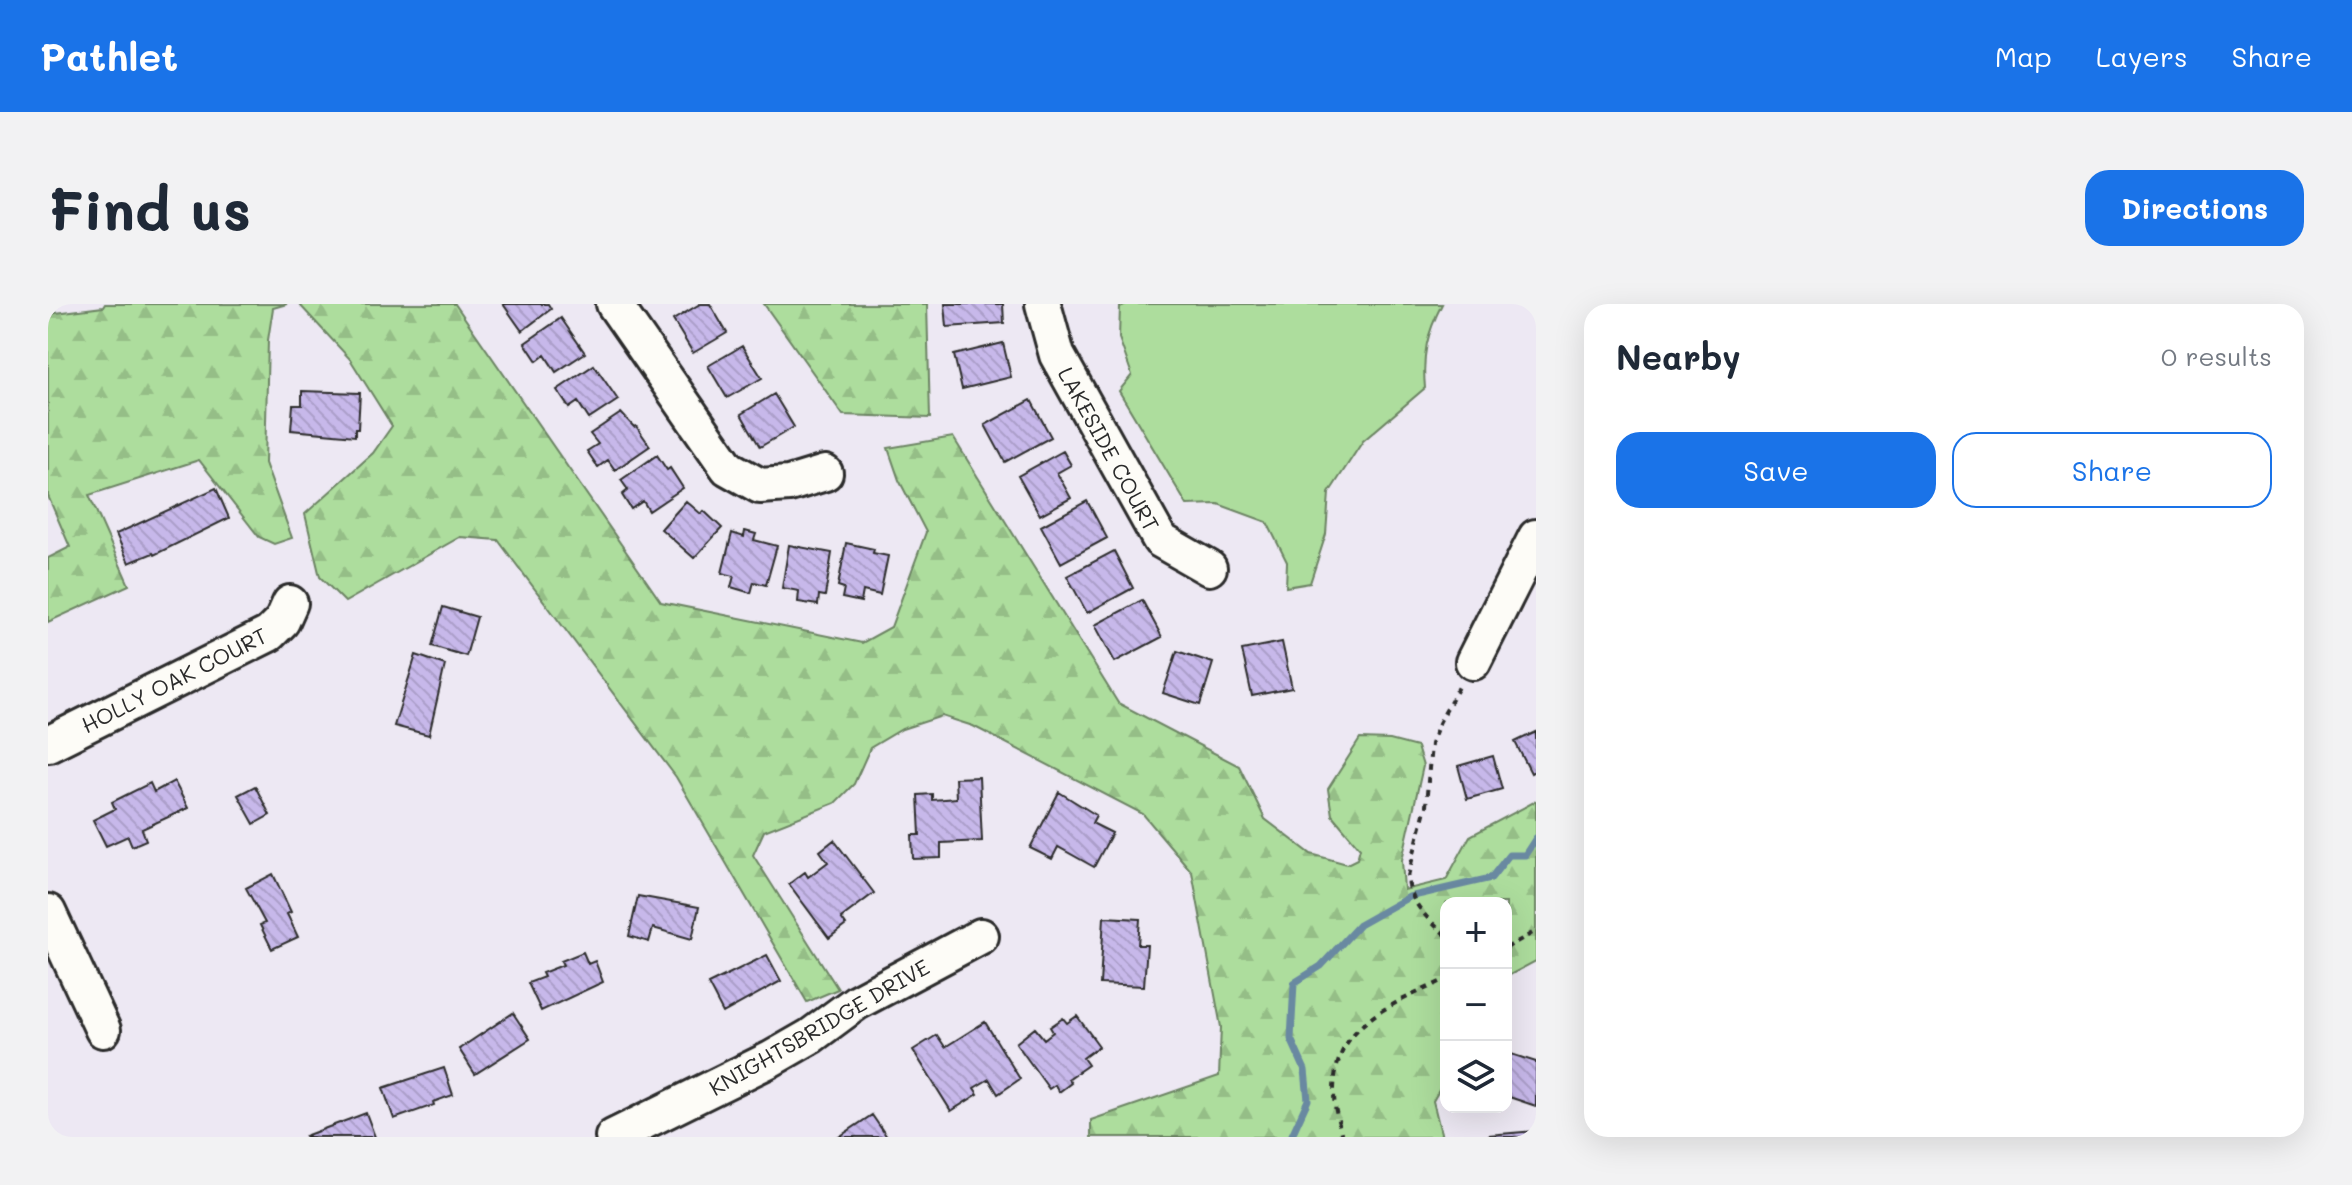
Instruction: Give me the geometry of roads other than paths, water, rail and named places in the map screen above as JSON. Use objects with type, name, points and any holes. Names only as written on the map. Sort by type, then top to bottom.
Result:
[{"type":"street","points":[[614,304],[728,468],[760,486],[789,484],[825,473]]},
{"type":"street","name":"LAKESIDE COURT","points":[[1043,304],[1057,355],[1160,540],[1209,568]]},
{"type":"street","points":[[1473,662],[1536,537]]},
{"type":"street","name":"HOLLY OAK COURT","points":[[48,744],[269,634],[282,621],[290,603]]},
{"type":"street","points":[[48,912],[61,973],[103,1030]]},
{"type":"street","name":"KNIGHTSBRIDGE DRIVE","points":[[613,1137],[771,1059],[811,1036],[857,1002],[981,936]]},
{"type":"waterway","points":[[1291,1137],[1308,1100],[1305,1070],[1291,1039],[1294,983],[1321,966],[1359,925],[1409,897],[1491,878],[1509,855],[1525,855],[1536,838]]}]
